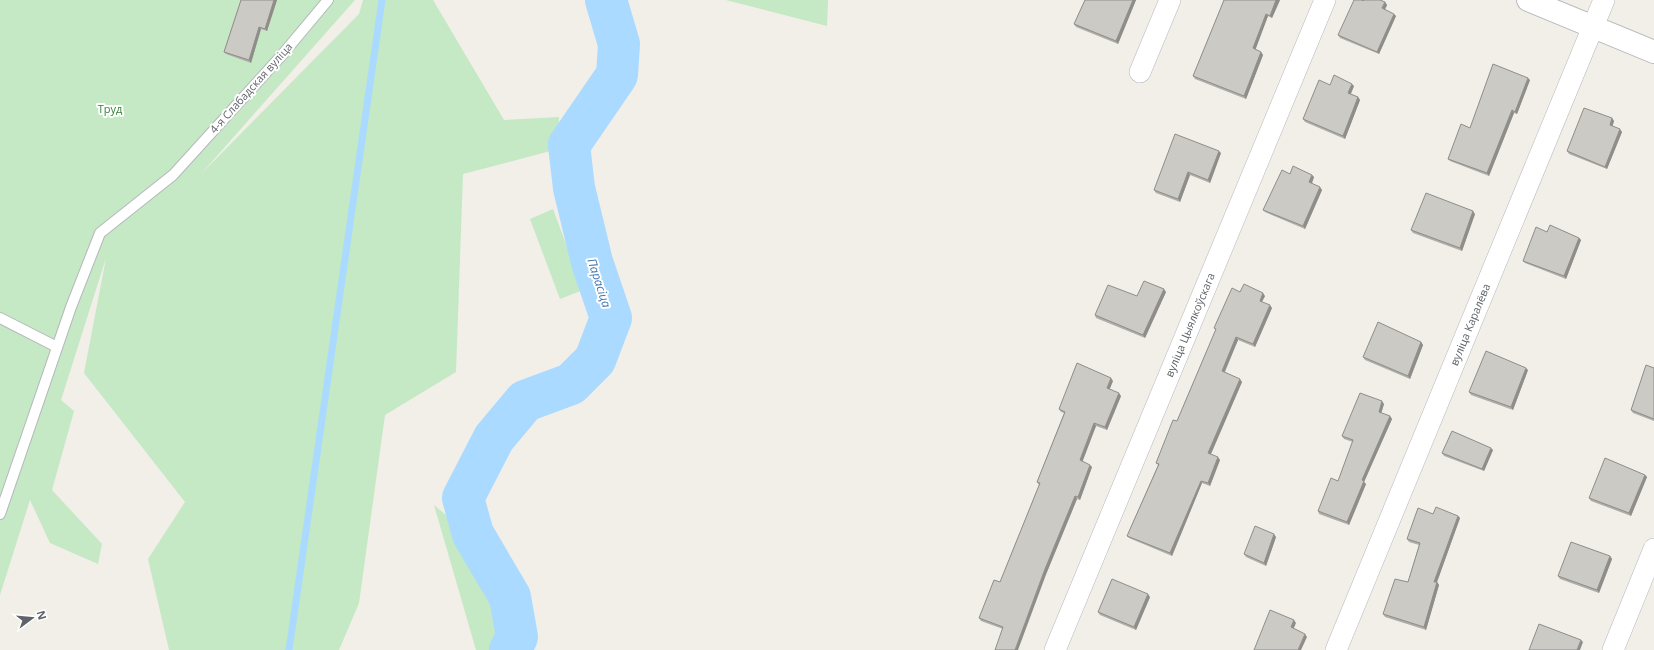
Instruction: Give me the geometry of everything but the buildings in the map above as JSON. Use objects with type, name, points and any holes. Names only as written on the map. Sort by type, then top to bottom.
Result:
[{"type":"street","points":[[1140,72],[1170,0]]},
{"type":"street","name":"вуліца Цыялкоўскага","points":[[1055,650],[1325,0]]},
{"type":"street","points":[[1528,0],[1654,52]]},
{"type":"street","name":"вуліца Каралёва","points":[[1336,650],[1604,0]]},
{"type":"street","points":[[1612,650],[1654,549]]},
{"type":"lane","name":"4-я Слабадская вуліца","points":[[0,514],[57,347],[100,233],[173,175],[282,55],[328,0]]},
{"type":"lane","points":[[0,318],[57,347]]},
{"type":"green space","name":"Труд","points":[[0,0],[355,0],[201,174],[359,14],[363,0],[433,0],[504,120],[559,117],[558,149],[463,174],[456,372],[385,415],[359,603],[339,650],[169,650],[148,559],[185,502],[84,373],[106,258],[61,400],[74,411],[52,490],[102,544],[98,564],[50,543],[30,500],[0,595]]},
{"type":"green space","points":[[726,0],[828,0],[827,26]]},
{"type":"green space","points":[[553,209],[583,290],[560,299],[530,219]]},
{"type":"green space","points":[[434,505],[452,520],[505,637],[492,650],[476,650]]},
{"type":"waterway","points":[[289,650],[382,0]]},
{"type":"waterway","name":"Парасіца","points":[[510,650],[517,637],[510,597],[473,534],[463,498],[494,438],[525,401],[571,384],[595,360],[611,318],[592,262],[574,188],[569,145],[617,75],[619,44],[606,0]]}]
